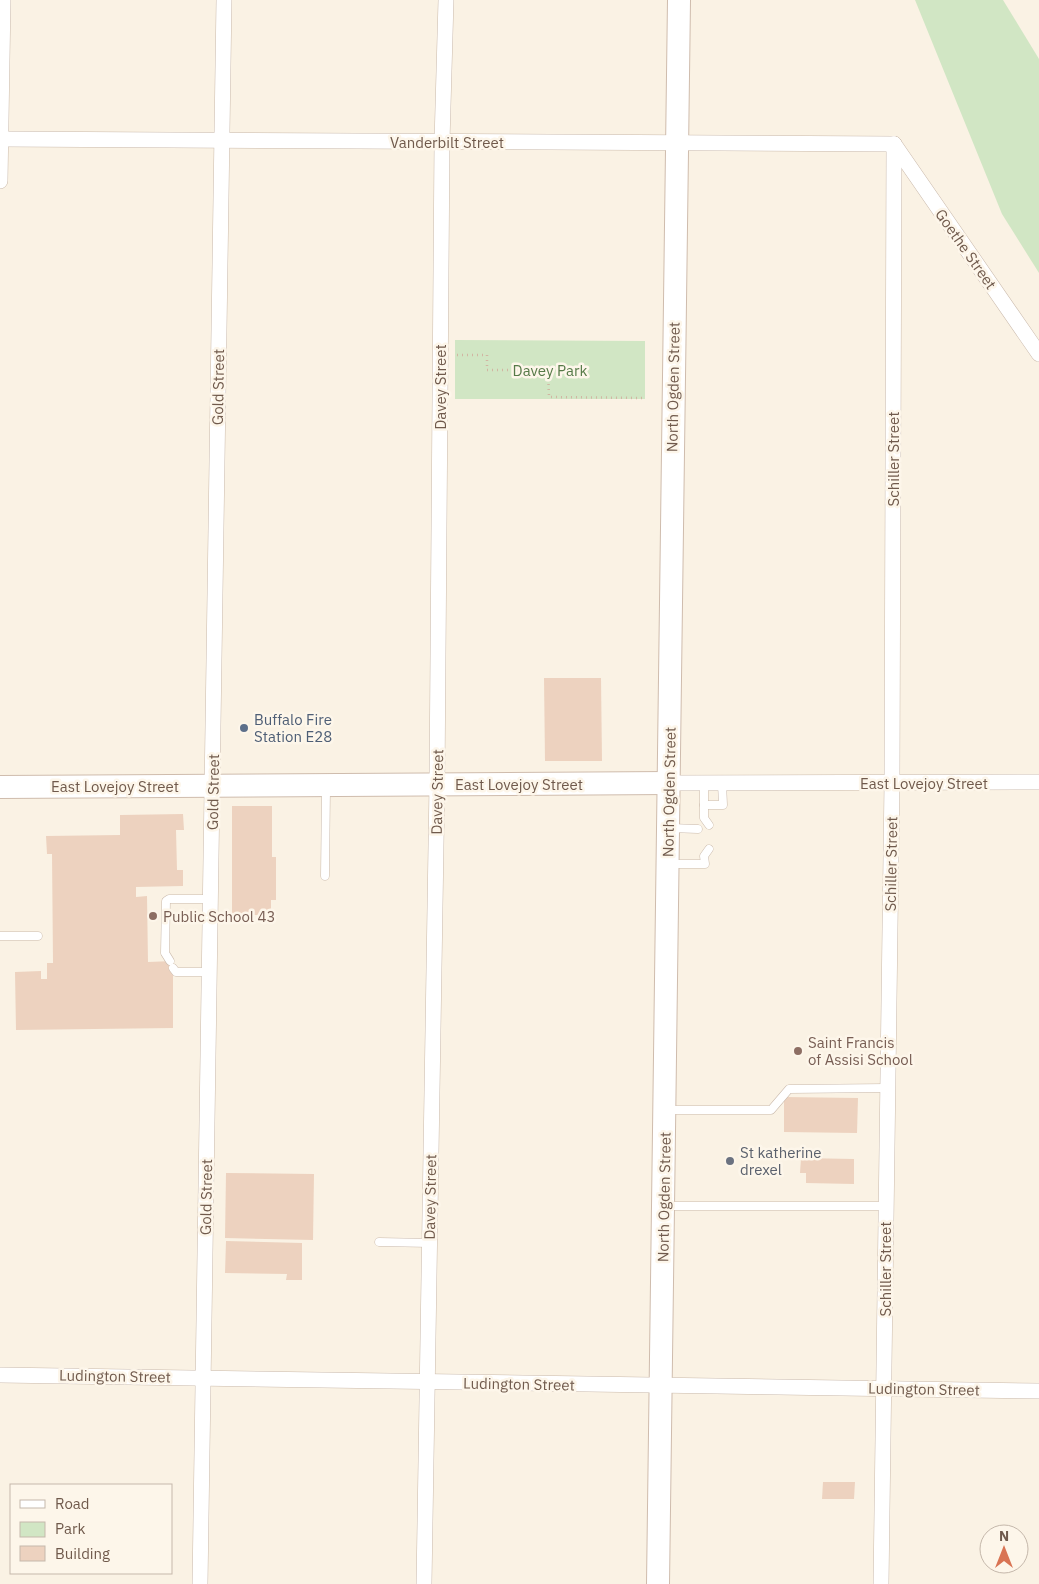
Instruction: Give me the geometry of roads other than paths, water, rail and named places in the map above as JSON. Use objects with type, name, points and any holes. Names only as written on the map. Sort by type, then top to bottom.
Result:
[{"type":"street","points":[[0,181],[3,0]]},
{"type":"street","name":"Gold Street","points":[[200,1584],[224,0]]},
{"type":"street","name":"Davey Street","points":[[424,1584],[438,784],[442,142],[446,0]]},
{"type":"street","name":"North Ogden Street","points":[[658,1584],[679,0]]},
{"type":"street","name":"Vanderbilt Street","points":[[0,139],[894,144]]},
{"type":"street","name":"Goethe Street","points":[[894,144],[1039,354]]},
{"type":"street","name":"Schiller Street","points":[[881,1584],[892,783],[894,144]]},
{"type":"street","name":"East Lovejoy Street","points":[[0,787],[1039,782]]},
{"type":"street","name":"Ludington Street","points":[[0,1375],[427,1381],[660,1387],[1039,1391]]},
{"type":"lane","points":[[668,828],[703,824],[704,783]]},
{"type":"lane","points":[[704,805],[723,805],[722,783]]},
{"type":"lane","points":[[325,876],[326,786]]},
{"type":"lane","points":[[668,864],[705,864],[704,851]]},
{"type":"lane","points":[[210,972],[176,972],[165,953],[166,901],[169,899],[211,899]]},
{"type":"lane","points":[[0,936],[38,936]]},
{"type":"lane","points":[[665,1110],[771,1110],[789,1089],[887,1088]]},
{"type":"lane","points":[[664,1206],[885,1206]]},
{"type":"lane","points":[[379,1242],[430,1243]]},
{"type":"place","name":"Buffalo Fire Station E28","points":[[244,728]]},
{"type":"place","name":"Public School 43","points":[[153,916]]},
{"type":"place","name":"Saint Francis of Assisi School","points":[[798,1051]]},
{"type":"place","name":"St katherine drexel","points":[[730,1161]]},
{"type":"park label","name":"Davey Park","points":[[550,370]]}]
